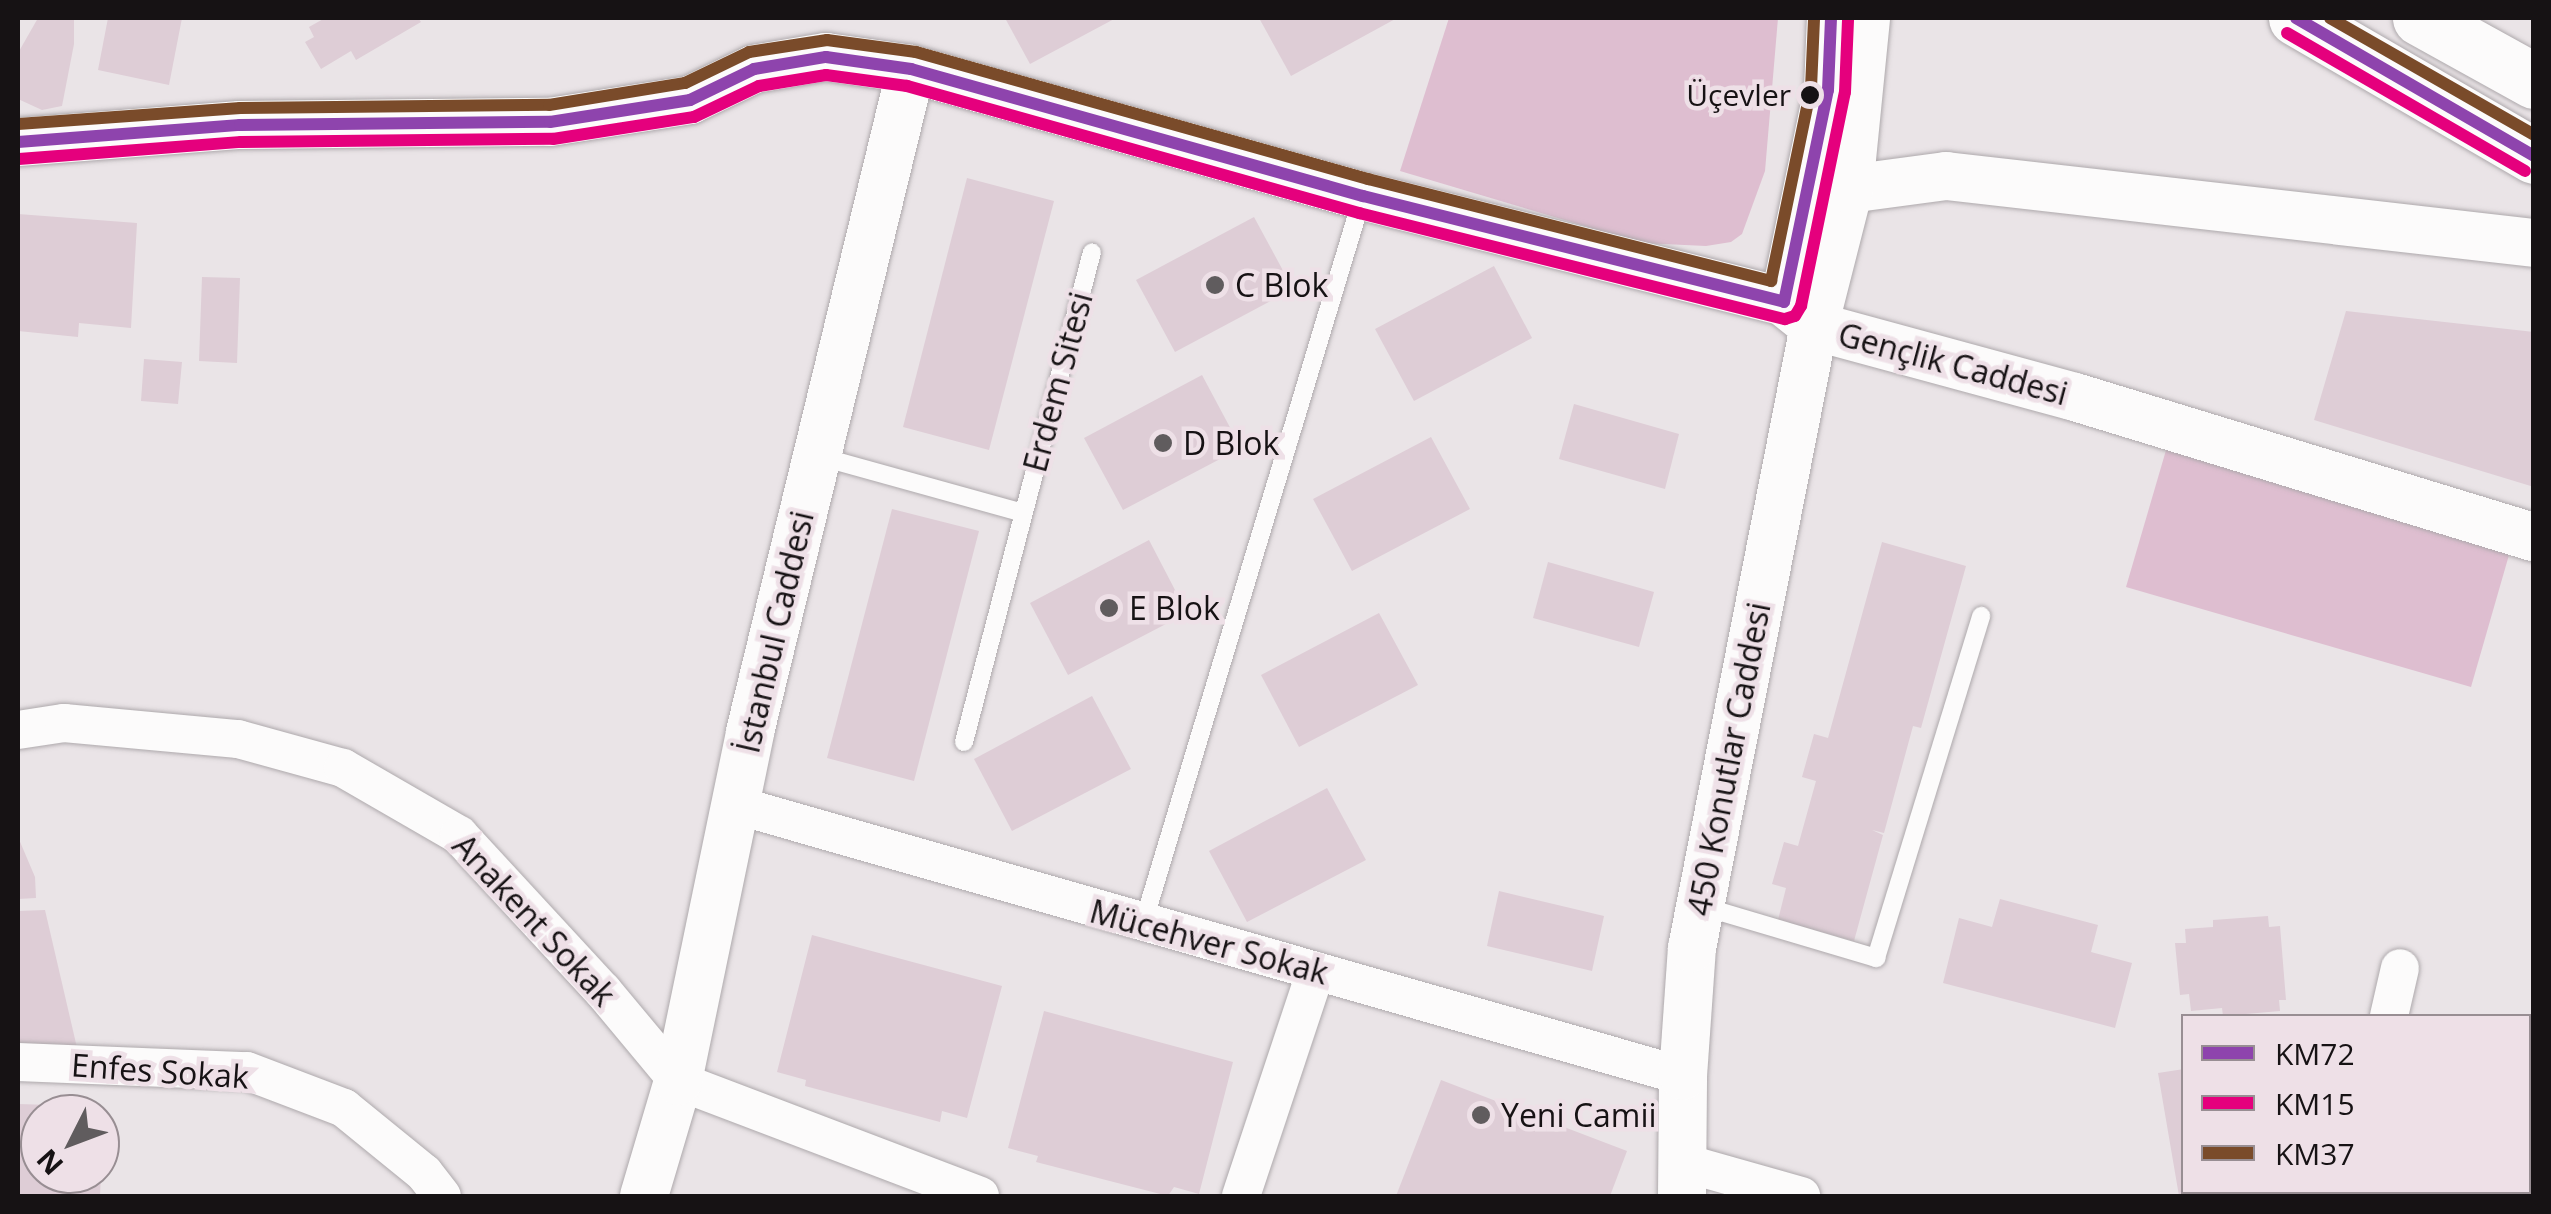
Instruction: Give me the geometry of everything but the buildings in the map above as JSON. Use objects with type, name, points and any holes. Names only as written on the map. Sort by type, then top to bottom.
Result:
[{"type":"main road","points":[[2296,18],[2534,156]]},
{"type":"main road","points":[[2420,18],[2534,82]]},
{"type":"street","points":[[1799,314],[1828,90],[1830,18]]},
{"type":"street","points":[[1799,314],[1849,189],[1866,18]]},
{"type":"street","name":"Gençlik Caddesi","points":[[21,137],[240,125],[550,122],[690,100],[754,68],[826,57],[911,69],[1799,314],[2534,537]]},
{"type":"street","name":"İstanbul Caddesi","points":[[644,1196],[678,1081],[736,805],[911,69]]},
{"type":"street","points":[[1849,189],[1946,176],[2534,243]]},
{"type":"street","name":"450 Konutlar Caddesi","points":[[1682,1179],[1683,1076],[1692,948],[1799,314]]},
{"type":"street","name":"Anakent Sokak","points":[[18,730],[64,724],[238,740],[343,768],[459,835],[603,991],[678,1081]]},
{"type":"street","name":"Mücehver Sokak","points":[[736,805],[1142,925],[1316,970],[1683,1076]]},
{"type":"street","points":[[2389,1014],[2400,968]]},
{"type":"street","points":[[1240,1196],[1316,970]]},
{"type":"street","name":"Enfes Sokak","points":[[18,1062],[247,1072],[344,1108],[424,1172],[442,1196]]},
{"type":"street","points":[[678,1081],[980,1196]]},
{"type":"street","points":[[1682,1179],[1801,1196]]},
{"type":"lane","points":[[1142,925],[1363,196]]},
{"type":"lane","name":"Erdem Sitesi","points":[[964,742],[1092,252]]},
{"type":"lane","name":"Erdem Sitesi","points":[[817,456],[1024,513]]},
{"type":"lane","points":[[1700,906],[1876,958],[1981,616]]},
{"type":"shaded area","points":[[1449,18],[1778,18],[1765,171],[1742,234],[1731,242],[1706,246],[1642,243],[1400,171]]},
{"type":"shaded area","points":[[2169,440],[2513,541],[2471,687],[2126,587]]},
{"type":"transit line","name":"KM37","points":[[18,124],[240,108],[549,105],[685,83],[749,52],[827,40],[916,52],[1368,179],[1771,281],[1811,88],[1814,18]]},
{"type":"transit line","name":"KM72","points":[[18,142],[240,125],[550,122],[690,100],[754,69],[826,57],[911,69],[1363,196],[1784,302],[1828,90],[1831,18]]},
{"type":"transit line","name":"KM72","points":[[2296,18],[2534,156]]},
{"type":"transit line","name":"KM37","points":[[2330,18],[2534,135]]},
{"type":"transit line","name":"KM15","points":[[19,159],[241,142],[553,139],[694,117],[759,86],[826,75],[907,86],[1359,213],[1785,319],[1795,316],[1801,306],[1845,92],[1848,19]]},
{"type":"transit line","name":"KM15","points":[[2287,33],[2525,171]]},
{"type":"place","name":"Üçevler","points":[[1810,95]]},
{"type":"place","name":"C Blok","points":[[1215,285]]},
{"type":"place","name":"D Blok","points":[[1163,443]]},
{"type":"place","name":"E Blok","points":[[1109,608]]},
{"type":"place","name":"Yeni Camii","points":[[1481,1115]]}]
